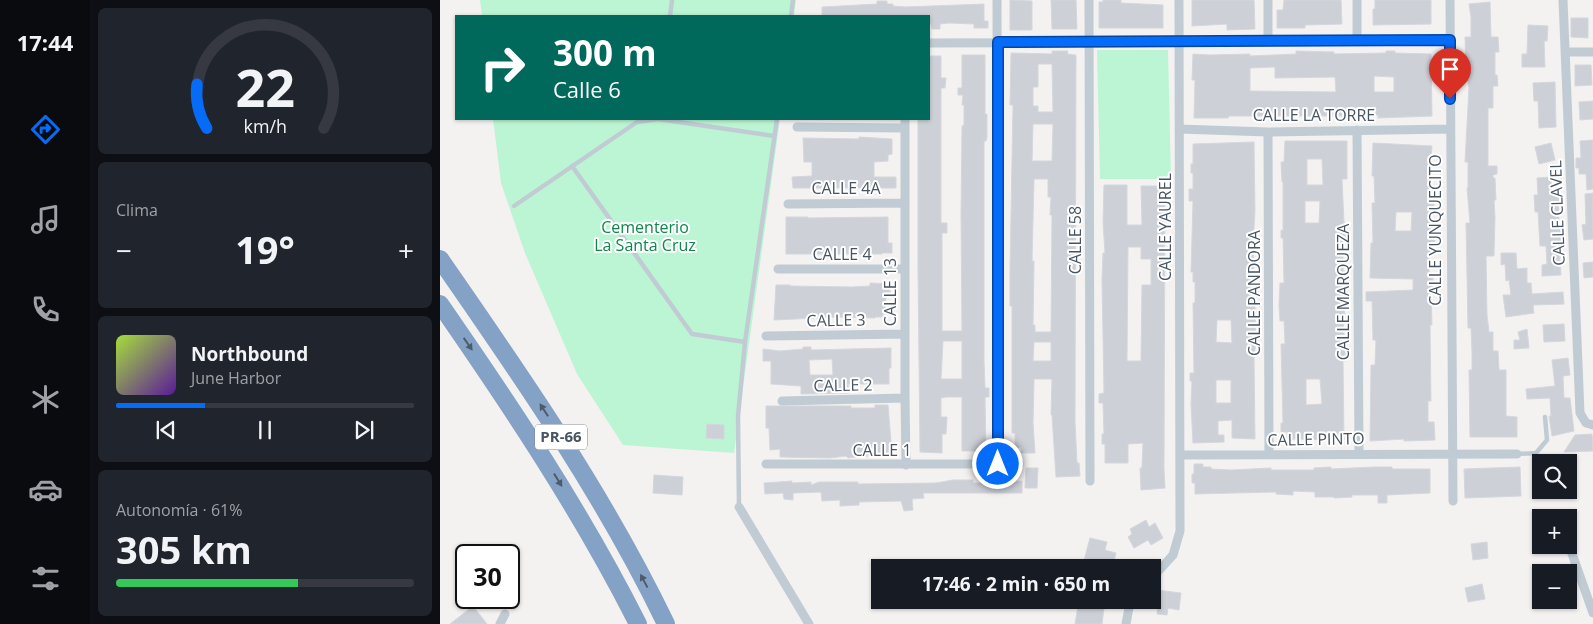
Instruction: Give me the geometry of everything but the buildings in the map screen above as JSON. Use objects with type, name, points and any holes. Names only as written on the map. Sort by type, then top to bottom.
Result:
[{"type":"highway","name":"PR-66","points":[[440,259],[568,449],[628,550],[666,624]]},
{"type":"highway","name":"PR-66","points":[[440,304],[545,459],[589,533],[638,624]]},
{"type":"street","points":[[997,0],[998,464]]},
{"type":"street","name":"CALLE 58","points":[[1090,0],[1090,480]]},
{"type":"street","name":"CALLE YAUREL","points":[[1161,568],[1172,555],[1180,531],[1179,0]]},
{"type":"street","points":[[1268,0],[1268,41]]},
{"type":"street","points":[[1357,0],[1358,40]]},
{"type":"street","name":"CALLE YUNQUECITO","points":[[1450,0],[1452,457]]},
{"type":"street","name":"CALLE CLAVEL","points":[[1563,0],[1580,413],[1590,424]]},
{"type":"street","points":[[930,43],[1450,40]]},
{"type":"street","points":[[1566,52],[1593,52]]},
{"type":"street","points":[[797,127],[905,123]]},
{"type":"street","name":"CALLE 13","points":[[905,123],[906,465]]},
{"type":"street","name":"CALLE LA TORRE","points":[[1180,129],[1268,132],[1450,129]]},
{"type":"street","name":"CALLE MARQUEZA","points":[[1357,130],[1359,454]]},
{"type":"street","name":"CALLE PANDORA","points":[[1268,132],[1269,455]]},
{"type":"street","name":"CALLE 4A","points":[[788,204],[905,203]]},
{"type":"street","name":"CALLE 4","points":[[778,269],[905,269]]},
{"type":"street","name":"CALLE 3","points":[[766,336],[906,334]]},
{"type":"street","name":"CALLE 2","points":[[782,401],[905,398]]},
{"type":"street","name":"CALLE PINTO","points":[[1180,455],[1359,454],[1452,457],[1517,454]]},
{"type":"street","points":[[1452,457],[1453,501]]},
{"type":"street","name":"CALLE 1","points":[[766,464],[1019,464]]},
{"type":"street","points":[[739,507],[809,624]]},
{"type":"street","points":[[1572,554],[1593,613]]},
{"type":"street","points":[[1126,624],[1129,609]]},
{"type":"street","points":[[500,624],[505,614]]},
{"type":"lane","points":[[670,15],[672,0]]},
{"type":"lane","points":[[790,15],[793,0]]},
{"type":"lane","points":[[514,206],[637,122],[651,120]]},
{"type":"lane","points":[[665,120],[774,136]]},
{"type":"lane","points":[[739,507],[738,416],[745,342],[776,120]]},
{"type":"lane","points":[[572,166],[692,334],[745,342]]},
{"type":"lane","points":[[1517,454],[1536,453],[1546,440],[1545,417]]},
{"type":"green space","points":[[480,0],[796,0],[794,15],[482,15]]},
{"type":"green space","points":[[1097,50],[1168,50],[1171,179],[1100,179]]},
{"type":"green space","name":"Cementerio La Santa Cruz","points":[[493,120],[780,120],[734,453],[623,445],[577,374],[525,253],[501,183]]},
{"type":"route","points":[[998,464],[998,42],[1450,40],[1450,99]]}]
